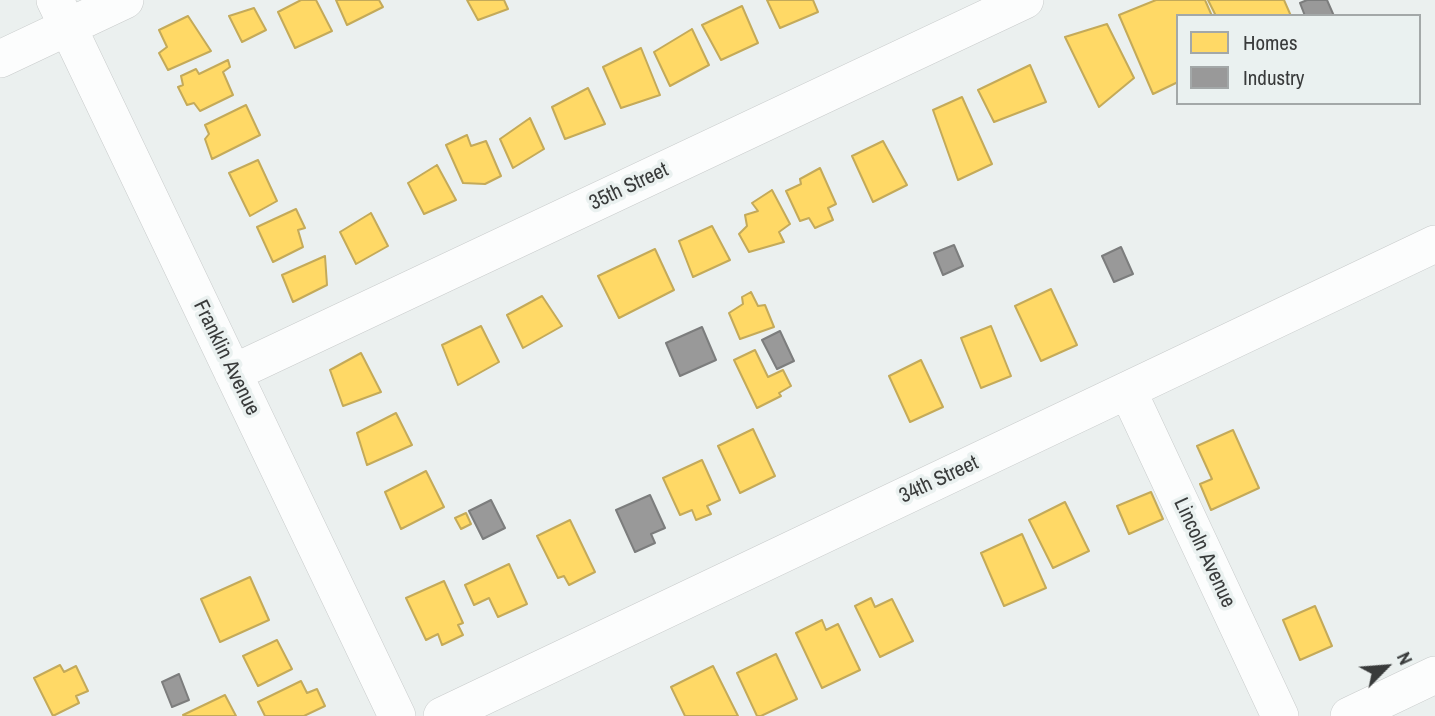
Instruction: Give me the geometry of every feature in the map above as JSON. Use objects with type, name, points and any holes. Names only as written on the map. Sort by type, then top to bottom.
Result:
[{"type":"street","points":[[0,59],[62,13],[125,0]]},
{"type":"street","name":"35th Street","points":[[233,373],[1025,0]]},
{"type":"street","name":"Franklin Avenue","points":[[62,13],[397,716]]},
{"type":"street","name":"34th Street","points":[[442,716],[1435,244]]},
{"type":"street","name":"Lincoln Avenue","points":[[1128,391],[1280,716]]},
{"type":"street","points":[[1349,716],[1435,675]]},
{"type":"building: Homes","points":[[301,0],[316,0],[332,31],[295,48],[278,12]]},
{"type":"building: Homes","points":[[336,0],[379,0],[383,7],[347,25]]},
{"type":"building: Homes","points":[[467,0],[504,0],[508,9],[478,20]]},
{"type":"building: Homes","points":[[767,0],[813,0],[818,12],[780,28]]},
{"type":"building: Homes","points":[[1156,0],[1205,0],[1211,14],[1176,14],[1176,83],[1153,94],[1119,15]]},
{"type":"building: Homes","points":[[1208,0],[1284,0],[1290,14],[1215,14]]},
{"type":"building: Homes","points":[[742,6],[758,43],[721,60],[702,25]]},
{"type":"building: Homes","points":[[254,8],[266,30],[242,42],[229,16]]},
{"type":"building: Homes","points":[[188,16],[211,51],[168,70],[159,53],[167,47],[159,30]]},
{"type":"building: Homes","points":[[1107,24],[1134,78],[1099,107],[1065,37]]},
{"type":"building: Homes","points":[[692,29],[709,65],[670,86],[654,52]]},
{"type":"building: Homes","points":[[641,48],[660,95],[621,108],[603,67]]},
{"type":"building: Homes","points":[[228,60],[230,67],[223,72],[233,95],[200,111],[194,103],[187,105],[178,87],[183,85],[181,76],[196,69],[199,74]]},
{"type":"building: Homes","points":[[1030,65],[1046,102],[994,122],[978,90]]},
{"type":"building: Homes","points":[[588,88],[605,124],[565,139],[552,107]]},
{"type":"building: Homes","points":[[962,97],[992,164],[958,180],[933,110]]},
{"type":"building: Homes","points":[[246,105],[260,135],[212,159],[205,139],[209,134],[205,125]]},
{"type":"building: Homes","points":[[530,118],[544,149],[513,168],[500,139]]},
{"type":"building: Homes","points":[[467,135],[471,146],[486,141],[501,176],[485,184],[463,183],[446,145]]},
{"type":"building: Homes","points":[[883,141],[907,185],[873,202],[852,156]]},
{"type":"building: Homes","points":[[258,160],[277,201],[250,216],[229,173]]},
{"type":"building: Homes","points":[[437,165],[456,200],[424,214],[408,183]]},
{"type":"building: Homes","points":[[820,168],[836,204],[828,208],[833,220],[815,228],[809,218],[800,221],[786,191],[801,184],[800,179]]},
{"type":"building: Homes","points":[[772,190],[790,224],[779,232],[784,242],[749,252],[739,234],[747,226],[745,215],[758,211],[752,203]]},
{"type":"building: Homes","points":[[296,209],[305,228],[298,230],[303,247],[273,262],[257,227]]},
{"type":"building: Homes","points":[[371,213],[388,246],[356,264],[340,232]]},
{"type":"building: Homes","points":[[712,226],[730,260],[693,277],[679,241]]},
{"type":"building: Homes","points":[[655,249],[674,290],[619,318],[598,276]]},
{"type":"building: Homes","points":[[325,256],[327,285],[293,302],[282,275]]},
{"type":"building: Homes","points":[[1051,289],[1077,345],[1041,361],[1015,306]]},
{"type":"building: Homes","points":[[751,292],[758,306],[765,305],[774,327],[740,339],[729,313],[743,304],[742,297]]},
{"type":"building: Homes","points":[[542,296],[562,326],[523,348],[507,315]]},
{"type":"building: Homes","points":[[481,326],[499,362],[458,385],[442,345]]},
{"type":"building: Homes","points":[[991,326],[1011,376],[981,388],[961,338]]},
{"type":"building: Homes","points":[[755,350],[768,377],[783,370],[791,386],[779,393],[781,396],[757,408],[734,360]]},
{"type":"building: Homes","points":[[361,353],[381,392],[343,406],[330,370]]},
{"type":"building: Homes","points":[[921,360],[943,407],[910,422],[889,376]]},
{"type":"building: Homes","points":[[396,413],[412,445],[367,465],[357,433]]},
{"type":"building: Homes","points":[[753,429],[775,476],[740,493],[718,446]]},
{"type":"building: Homes","points":[[1233,430],[1259,488],[1211,510],[1200,484],[1212,479],[1197,446]]},
{"type":"building: Homes","points":[[702,460],[720,500],[707,506],[711,514],[696,520],[692,510],[680,515],[663,478]]},
{"type":"building: Homes","points":[[426,471],[444,507],[401,529],[385,492]]},
{"type":"building: Homes","points":[[1151,492],[1163,519],[1129,534],[1117,506]]},
{"type":"building: Homes","points":[[1065,502],[1089,551],[1053,568],[1029,520]]},
{"type":"building: Homes","points":[[466,513],[471,524],[461,529],[455,518]]},
{"type":"building: Homes","points":[[570,520],[595,572],[569,585],[564,576],[558,578],[537,536]]},
{"type":"building: Homes","points":[[1022,534],[1046,588],[1004,606],[981,553]]},
{"type":"building: Homes","points":[[509,564],[527,604],[498,617],[489,598],[474,605],[465,585]]},
{"type":"building: Homes","points":[[250,577],[269,620],[220,642],[201,599]]},
{"type":"building: Homes","points":[[444,581],[463,623],[458,625],[463,635],[442,645],[438,634],[426,640],[406,598]]},
{"type":"building: Homes","points":[[871,598],[875,607],[892,599],[913,641],[880,657],[855,606]]},
{"type":"building: Homes","points":[[1315,606],[1332,646],[1300,660],[1283,620]]},
{"type":"building: Homes","points":[[822,620],[826,630],[838,624],[860,670],[822,688],[796,633]]},
{"type":"building: Homes","points":[[277,640],[292,669],[258,686],[243,656]]},
{"type":"building: Homes","points":[[776,654],[797,699],[757,716],[737,673]]},
{"type":"building: Homes","points":[[60,665],[64,672],[76,666],[88,691],[76,696],[79,703],[53,716],[34,678]]},
{"type":"building: Homes","points":[[713,666],[738,716],[685,716],[671,687]]},
{"type":"building: Homes","points":[[301,681],[307,693],[317,689],[325,706],[304,716],[265,716],[258,702]]},
{"type":"building: Homes","points":[[225,695],[236,716],[183,715]]},
{"type":"building: Industry","points":[[1307,0],[1327,0],[1333,14],[1304,14],[1300,3]]},
{"type":"building: Industry","points":[[954,245],[963,266],[943,275],[934,253]]},
{"type":"building: Industry","points":[[1121,247],[1133,274],[1114,282],[1102,256]]},
{"type":"building: Industry","points":[[702,327],[716,360],[680,376],[666,343]]},
{"type":"building: Industry","points":[[780,331],[794,361],[777,369],[762,340]]},
{"type":"building: Industry","points":[[650,495],[665,528],[651,534],[655,543],[635,552],[616,510]]},
{"type":"building: Industry","points":[[491,500],[505,528],[483,539],[469,511]]},
{"type":"building: Industry","points":[[179,674],[189,700],[172,707],[162,682]]}]
